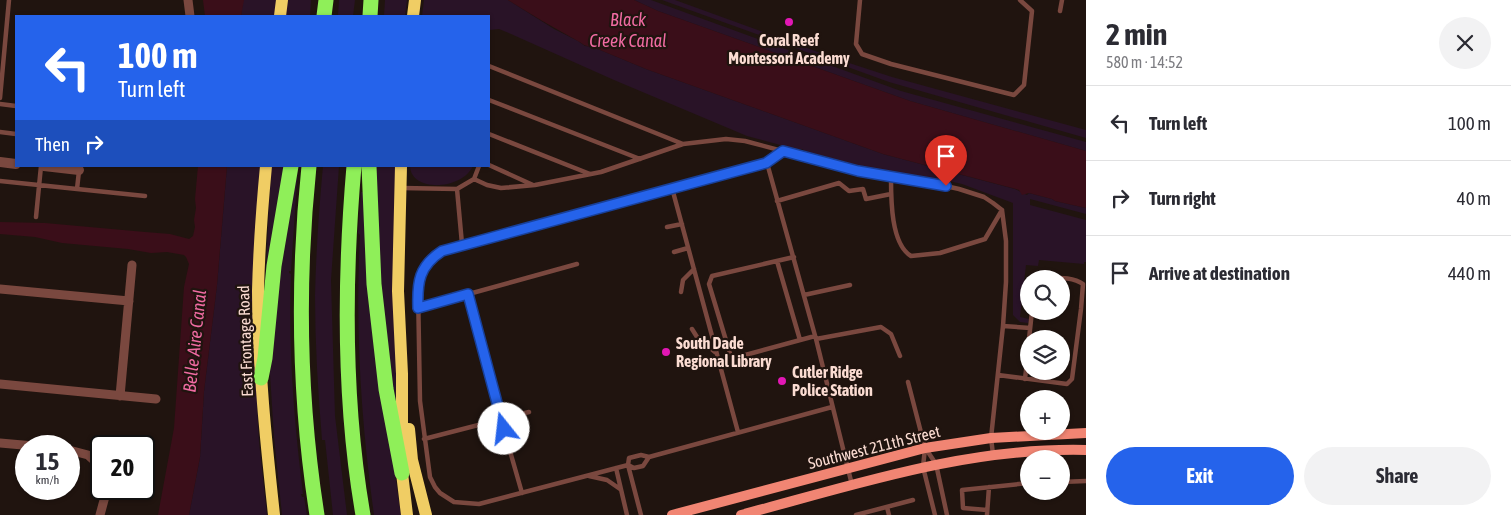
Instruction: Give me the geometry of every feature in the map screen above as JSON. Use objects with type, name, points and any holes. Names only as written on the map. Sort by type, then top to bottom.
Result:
[{"type":"highway","points":[[261,378],[265,358],[274,266],[291,167]]},
{"type":"highway","points":[[308,167],[302,229],[302,340],[308,440],[317,515]]},
{"type":"highway","points":[[354,167],[348,242],[346,307],[352,437],[363,515]]},
{"type":"highway","points":[[369,167],[374,284],[386,388],[402,472]]},
{"type":"main road","points":[[280,15],[282,0]]},
{"type":"main road","points":[[413,15],[415,0]]},
{"type":"main road","name":"East Frontage Road","points":[[266,167],[260,235],[258,291],[265,436],[274,515]]},
{"type":"main road","points":[[401,167],[398,291],[402,374],[402,472],[407,515]]},
{"type":"main road","points":[[402,374],[412,460],[425,515]]},
{"type":"main road","name":"Southwest 211th Street","points":[[672,515],[925,448],[990,438],[1086,433]]},
{"type":"main road","name":"Southwest 211th Street","points":[[741,515],[936,464],[1039,451],[1086,450]]},
{"type":"main road","points":[[405,497],[425,515]]},
{"type":"street","points":[[188,0],[190,15]]},
{"type":"street","points":[[0,162],[15,164]]},
{"type":"street","points":[[51,167],[79,170]]},
{"type":"street","points":[[120,396],[132,265]]},
{"type":"street","points":[[0,289],[129,301]]},
{"type":"street","points":[[0,384],[156,399]]},
{"type":"street","points":[[0,443],[15,444]]},
{"type":"street","points":[[100,515],[104,500]]},
{"type":"lane","points":[[0,98],[9,0]]},
{"type":"lane","points":[[860,0],[856,44],[862,54],[892,64],[1014,95],[1024,85],[1032,11],[1020,0]]},
{"type":"lane","points":[[1061,9],[1062,0]]},
{"type":"lane","points":[[490,66],[683,144]]},
{"type":"lane","points":[[490,100],[640,159]]},
{"type":"lane","points":[[0,104],[15,106]]},
{"type":"lane","points":[[0,132],[15,134]]},
{"type":"lane","points":[[490,134],[591,174]]},
{"type":"lane","points":[[474,180],[501,188],[534,185],[591,174],[683,144],[726,139],[745,140],[890,178],[932,183],[984,197],[1002,210],[1006,249],[1003,326],[990,438],[993,456]]},
{"type":"lane","points":[[649,457],[643,466],[634,468],[628,465],[480,504],[454,502],[440,493],[432,482],[424,439],[420,401],[419,282],[427,263],[442,251],[462,244],[766,163],[783,151]]},
{"type":"lane","points":[[766,163],[816,338],[852,485]]},
{"type":"lane","points":[[490,165],[534,185]]},
{"type":"lane","points":[[36,217],[42,167]]},
{"type":"lane","points":[[400,188],[457,188],[474,180],[479,167]]},
{"type":"lane","points":[[77,189],[79,170]]},
{"type":"lane","points":[[890,178],[897,237],[902,248],[911,256],[940,253],[985,239],[1002,210]]},
{"type":"lane","points":[[0,181],[145,196]]},
{"type":"lane","points":[[778,201],[839,183],[849,191],[863,189],[866,199],[891,194]]},
{"type":"lane","points":[[457,188],[462,244]]},
{"type":"lane","points":[[672,188],[738,432]]},
{"type":"lane","points":[[667,227],[682,224]]},
{"type":"lane","points":[[674,252],[688,248]]},
{"type":"lane","points":[[794,257],[712,276],[709,284],[731,357],[738,357],[800,340],[881,327],[891,334],[900,356]]},
{"type":"lane","points":[[777,261],[800,340]]},
{"type":"lane","points":[[418,308],[578,264]]},
{"type":"lane","points":[[681,292],[683,280],[694,269]]},
{"type":"lane","points":[[1033,380],[1067,384],[1071,381],[1083,291],[1081,282],[1070,280]]},
{"type":"lane","points":[[804,295],[850,285]]},
{"type":"lane","points":[[468,294],[522,493]]},
{"type":"lane","points":[[1003,326],[1030,328],[1031,320]]},
{"type":"lane","points":[[692,329],[697,337],[716,353]]},
{"type":"lane","points":[[998,376],[1020,378]]},
{"type":"lane","points":[[908,382],[925,448],[936,464],[947,515]]},
{"type":"lane","points":[[641,515],[628,465],[629,458],[641,455],[649,457],[832,407]]},
{"type":"lane","points":[[424,439],[529,412]]},
{"type":"lane","points":[[925,448],[923,467],[934,515]]},
{"type":"lane","points":[[616,468],[626,515]]},
{"type":"lane","points":[[588,475],[607,480],[621,490]]},
{"type":"lane","points":[[1070,482],[1086,481]]},
{"type":"lane","points":[[989,487],[987,512],[963,508],[962,490],[989,487],[1020,484]]},
{"type":"lane","points":[[856,515],[913,500]]},
{"type":"lane","points":[[887,507],[889,515]]},
{"type":"shaded area","points":[[243,0],[277,0],[275,15],[241,15]]},
{"type":"shaded area","points":[[287,0],[311,0],[310,15],[285,15]]},
{"type":"shaded area","points":[[339,0],[355,0],[353,15],[338,15]]},
{"type":"shaded area","points":[[385,0],[407,0],[405,15],[384,15]]},
{"type":"shaded area","points":[[424,0],[508,0],[585,46],[593,47],[646,69],[883,154],[1015,189],[1027,195],[1029,193],[1086,208],[1086,214],[1030,199],[1030,205],[1086,220],[1086,262],[1084,264],[1039,260],[1038,266],[1026,265],[1025,270],[1020,270],[1020,320],[1029,320],[1028,323],[1020,322],[1013,315],[1013,203],[962,184],[876,170],[747,136],[499,29],[490,30],[490,15],[422,15]]},
{"type":"shaded area","points":[[634,0],[651,0],[901,91],[1086,142],[1086,151],[910,101],[658,11]]},
{"type":"shaded area","points":[[662,0],[675,0],[892,77],[1086,130],[1086,138],[889,82]]},
{"type":"shaded area","points":[[227,167],[261,167],[255,362],[259,442],[267,515],[189,515],[200,457],[204,391],[217,285]]},
{"type":"shaded area","points":[[271,167],[287,167],[264,304]]},
{"type":"shaded area","points":[[298,167],[291,271],[289,271],[291,274],[290,329],[294,412],[303,494],[301,494],[304,497],[307,515],[282,515],[270,374],[272,317]]},
{"type":"shaded area","points":[[323,167],[339,167],[331,280],[335,416],[347,515],[333,515],[325,440],[322,440],[316,350],[315,296]]},
{"type":"shaded area","points":[[375,167],[397,167],[397,419],[380,293]]},
{"type":"shaded area","points":[[410,167],[472,167],[459,180],[448,184],[427,184],[419,181],[413,175]]},
{"type":"shaded area","points":[[361,192],[366,192],[383,391],[401,515],[374,515],[369,480],[360,375],[358,305],[360,235],[358,233]]},
{"type":"water","points":[[203,0],[244,0],[241,15],[205,15]]},
{"type":"water","name":"Black Creek Canal","points":[[508,0],[634,0],[658,11],[910,101],[1086,151],[1086,208],[1029,193],[1022,195],[1016,189],[883,154],[646,69],[584,45]]},
{"type":"water","name":"Belle Aire Canal","points":[[198,167],[227,167],[217,285],[204,391],[200,457],[189,515],[158,515],[174,428],[184,287],[189,264],[186,257],[167,252],[151,253],[0,234],[0,222],[45,223],[170,234],[189,239],[193,236],[195,227]]},
{"type":"place","name":"Coral Reef Montessori Academy","points":[[789,22]]},
{"type":"place","name":"South Dade Regional Library","points":[[666,352]]},
{"type":"place","name":"Cutler Ridge Police Station","points":[[782,381]]},
{"type":"route","points":[[504,429],[485,364],[468,294],[418,308],[418,289],[422,272],[427,263],[442,251],[766,163],[783,151],[890,178],[946,186]]}]
